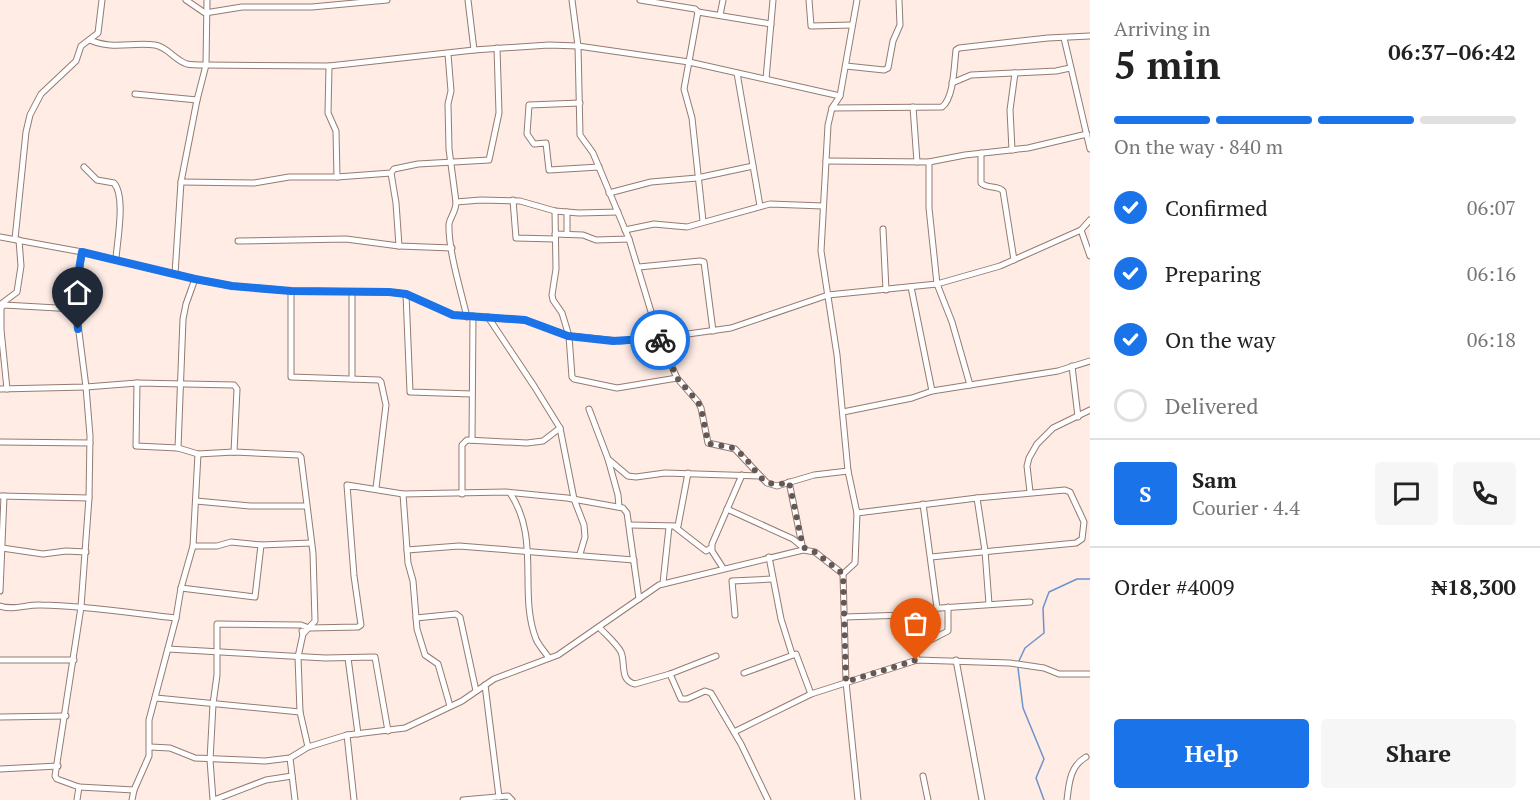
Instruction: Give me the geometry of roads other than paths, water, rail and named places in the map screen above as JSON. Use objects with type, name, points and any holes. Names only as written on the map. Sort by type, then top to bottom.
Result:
[{"type":"street","points":[[0,305],[16,291],[21,266],[17,239],[26,132],[30,115],[41,94],[76,61],[81,46],[99,30],[102,0]]},
{"type":"street","points":[[186,0],[205,13],[263,3],[312,7],[387,0]]},
{"type":"street","points":[[175,274],[181,182],[206,65],[207,0]]},
{"type":"street","points":[[468,0],[474,50]]},
{"type":"street","points":[[572,0],[578,46],[580,135],[593,153],[629,239],[659,338],[677,378],[698,402],[703,414],[708,443],[735,449],[767,483],[772,485],[777,486],[814,474],[848,471]]},
{"type":"street","points":[[640,0],[669,2],[695,9],[698,12],[771,24]]},
{"type":"street","points":[[720,15],[723,0]]},
{"type":"street","points":[[766,79],[773,0]]},
{"type":"street","points":[[809,0],[811,26],[852,25]]},
{"type":"street","points":[[857,0],[840,96],[832,108],[828,124],[821,251],[843,412],[848,471],[857,513],[855,563],[843,574],[846,682],[858,800]]},
{"type":"street","points":[[846,66],[884,70],[888,68],[893,41],[900,25],[899,0]]},
{"type":"street","points":[[698,12],[684,89],[692,118],[703,221]]},
{"type":"street","points":[[832,108],[944,106],[952,84],[956,50],[959,48],[1048,38],[1090,36]]},
{"type":"street","points":[[1064,38],[1090,149]]},
{"type":"street","points":[[90,40],[101,46],[113,47],[154,45],[163,47],[186,64],[206,65],[328,66],[497,48],[578,46],[689,62],[840,96]]},
{"type":"street","points":[[181,182],[254,183],[289,177],[337,177],[391,173],[394,169],[415,165],[487,161],[491,159],[499,113],[497,48]]},
{"type":"street","points":[[448,54],[451,91],[448,104],[451,162],[456,202],[456,210],[449,224],[452,248],[470,317],[472,440]]},
{"type":"street","points":[[328,66],[328,113],[336,131],[337,177]]},
{"type":"street","points":[[952,84],[971,75],[1070,69]]},
{"type":"street","points":[[737,73],[760,206]]},
{"type":"street","points":[[1012,150],[1011,101],[1015,73]]},
{"type":"street","points":[[135,94],[197,99]]},
{"type":"street","points":[[580,103],[529,105],[528,134],[534,144],[546,143],[549,170],[598,167]]},
{"type":"street","points":[[913,107],[917,162]]},
{"type":"street","points":[[826,161],[929,162],[1012,150],[1087,134]]},
{"type":"street","points":[[981,153],[981,183],[1003,191],[1014,260]]},
{"type":"street","points":[[929,162],[929,208],[937,284],[952,322],[970,385]]},
{"type":"street","points":[[609,193],[651,182],[697,178],[753,166]]},
{"type":"street","points":[[84,167],[94,178],[114,183],[119,190],[116,259]]},
{"type":"street","points":[[391,173],[399,246]]},
{"type":"street","points":[[456,202],[513,200],[528,201],[555,211],[618,212]]},
{"type":"street","points":[[513,200],[516,238],[555,237],[567,234],[596,240],[629,239]]},
{"type":"street","points":[[625,230],[654,224],[687,227],[770,204],[823,206]]},
{"type":"street","points":[[555,211],[556,269],[552,295],[562,313],[568,336],[570,372],[574,379],[617,388],[677,378]]},
{"type":"street","points":[[567,212],[567,234]]},
{"type":"street","points":[[0,237],[116,259],[232,286],[291,291],[406,294],[453,315],[529,321],[568,336],[613,341],[659,338],[731,328],[828,295],[937,284],[993,269],[1082,230],[1090,220]]},
{"type":"street","points":[[883,230],[886,290]]},
{"type":"street","points":[[1082,230],[1090,256]]},
{"type":"street","points":[[238,241],[339,239],[399,246],[452,248]]},
{"type":"street","points":[[82,252],[75,286],[75,309],[86,387],[90,443],[89,498],[81,607],[55,776],[57,779],[79,787],[134,790]]},
{"type":"street","points":[[639,267],[704,262],[712,331]]},
{"type":"street","points":[[178,448],[184,311],[195,279]]},
{"type":"street","points":[[910,287],[932,391]]},
{"type":"street","points":[[291,291],[291,377],[381,382],[386,405],[376,489]]},
{"type":"street","points":[[352,292],[352,379]]},
{"type":"street","points":[[406,294],[410,392],[472,394]]},
{"type":"street","points":[[75,309],[6,304],[1,308],[3,389],[137,383],[236,386],[234,452]]},
{"type":"street","points":[[488,318],[560,428],[574,499],[584,525],[585,537],[580,554]]},
{"type":"street","points":[[843,412],[912,398],[932,391],[1058,371],[1090,361]]},
{"type":"street","points":[[1072,366],[1078,417]]},
{"type":"street","points":[[137,383],[136,446],[178,448],[198,454],[234,452],[299,455],[303,462],[311,543],[315,621],[303,634]]},
{"type":"street","points":[[589,409],[608,458],[619,507]]},
{"type":"street","points":[[1030,492],[1027,466],[1037,444],[1053,428],[1090,410]]},
{"type":"street","points":[[462,494],[462,445],[467,440],[527,443],[543,441],[560,428]]},
{"type":"street","points":[[0,442],[90,443]]},
{"type":"street","points":[[132,800],[146,764],[150,747],[149,720],[193,546],[198,454]]},
{"type":"street","points":[[608,458],[632,477],[688,473],[760,476]]},
{"type":"street","points":[[630,525],[672,527],[680,525],[688,473]]},
{"type":"street","points":[[672,527],[706,551],[711,548],[742,476]]},
{"type":"street","points":[[789,482],[804,548]]},
{"type":"street","points":[[292,776],[266,780],[214,800],[210,760],[217,675],[217,625],[219,623],[301,625],[309,628],[358,627],[361,625],[347,486],[349,484],[403,494],[506,492],[574,499],[623,508],[630,525],[639,599]]},
{"type":"street","points":[[857,513],[1030,492],[1068,490],[1087,521],[1082,540],[1076,543],[931,557]]},
{"type":"street","points":[[403,494],[408,563],[423,651],[438,664],[450,706]]},
{"type":"street","points":[[510,494],[527,536],[531,614],[537,640],[549,658]]},
{"type":"street","points":[[0,591],[2,496],[89,498]]},
{"type":"street","points":[[977,498],[985,551],[989,604]]},
{"type":"street","points":[[196,501],[256,506],[306,506]]},
{"type":"street","points":[[923,504],[937,608]]},
{"type":"street","points":[[727,509],[793,539],[804,548],[815,552],[843,574]]},
{"type":"street","points":[[663,583],[672,527]]},
{"type":"street","points":[[193,546],[217,546],[231,542],[261,545],[311,543]]},
{"type":"street","points":[[181,588],[255,597],[261,545]]},
{"type":"street","points":[[407,550],[454,546],[634,560]]},
{"type":"street","points":[[2,548],[43,554],[66,551],[86,552]]},
{"type":"street","points":[[711,548],[723,568]]},
{"type":"street","points":[[150,747],[170,748],[191,757],[210,760],[265,761],[290,758],[308,747],[347,735],[405,728],[462,701],[502,676],[563,651],[663,583],[804,548]]},
{"type":"street","points":[[770,557],[772,579],[781,619],[792,654]]},
{"type":"street","points":[[735,615],[732,581],[772,579]]},
{"type":"street","points":[[0,600],[2,607],[25,608],[41,605],[81,607],[176,618]]},
{"type":"street","points":[[844,617],[907,615],[927,609],[1030,602]]},
{"type":"street","points":[[916,660],[916,650],[919,646],[948,631],[948,607]]},
{"type":"street","points":[[416,618],[456,614],[460,617],[476,692]]},
{"type":"street","points":[[301,625],[303,634],[297,657],[300,712],[308,747]]},
{"type":"street","points":[[599,627],[620,651],[625,678],[635,684],[670,674],[716,656]]},
{"type":"street","points":[[168,648],[297,657],[372,656],[377,659],[388,731]]},
{"type":"street","points":[[744,673],[792,654],[798,655],[811,694]]},
{"type":"street","points":[[348,658],[358,734]]},
{"type":"street","points":[[0,660],[74,660]]},
{"type":"street","points":[[734,732],[811,694],[916,660],[1010,663],[1044,668],[1059,674],[1090,674]]},
{"type":"street","points":[[956,660],[982,800]]},
{"type":"street","points":[[670,674],[681,699],[687,699],[705,691],[711,693],[734,732],[768,800]]},
{"type":"street","points":[[485,685],[499,797]]},
{"type":"street","points":[[156,698],[300,712]]},
{"type":"street","points":[[0,717],[66,716]]},
{"type":"street","points":[[347,735],[354,800]]},
{"type":"street","points":[[1067,800],[1070,775],[1079,761],[1086,757]]},
{"type":"street","points":[[290,758],[295,800]]},
{"type":"street","points":[[0,769],[58,766]]},
{"type":"street","points":[[923,776],[927,800]]},
{"type":"street","points":[[77,800],[79,787]]},
{"type":"street","points":[[464,800],[508,796],[512,800]]},
{"type":"waterway","points":[[1018,663],[1025,648],[1044,633],[1043,608],[1049,592],[1077,579],[1090,579]]},
{"type":"waterway","points":[[1018,668],[1023,708],[1044,759],[1036,778],[1044,800]]}]
